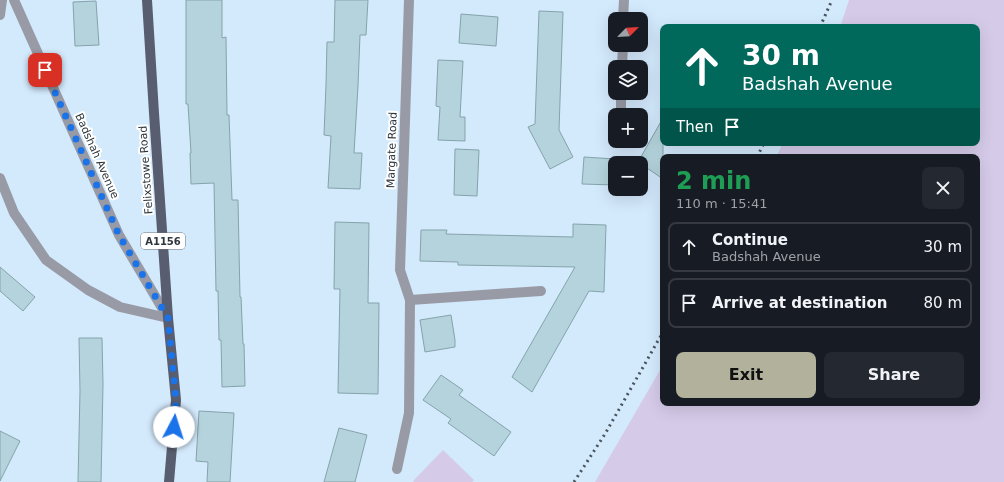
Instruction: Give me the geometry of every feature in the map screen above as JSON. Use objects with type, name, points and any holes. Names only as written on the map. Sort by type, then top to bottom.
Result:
[{"type":"main road","name":"Felixstowe Road","points":[[147,0],[168,318],[176,400],[169,482]]},
{"type":"street","points":[[0,15],[2,0]]},
{"type":"street","name":"Badshah Avenue","points":[[14,0],[119,235],[168,318]]},
{"type":"street","name":"Margate Road","points":[[397,469],[409,413],[410,300],[400,270],[409,0]]},
{"type":"street","points":[[623,12],[624,0]]},
{"type":"street","points":[[0,178],[14,213],[46,260],[88,290],[120,307],[168,318]]},
{"type":"street","points":[[410,300],[541,291]]},
{"type":"shaded area","points":[[849,0],[1004,0],[1004,482],[595,482],[660,370],[660,406],[980,406],[980,154],[778,154],[782,146],[980,146],[980,24],[841,24]]},
{"type":"shaded area","points":[[443,450],[474,480],[472,482],[414,482],[413,481]]},
{"type":"building","points":[[186,0],[222,0],[222,38],[226,37],[227,115],[229,115],[232,200],[238,200],[240,297],[244,344],[245,386],[222,387],[218,291],[216,291],[214,183],[191,184],[188,104],[186,104]]},
{"type":"building","points":[[335,0],[368,0],[366,35],[360,35],[354,153],[362,153],[360,189],[328,188],[331,136],[324,135],[327,42],[334,42]]},
{"type":"building","points":[[96,1],[99,45],[75,46],[73,2]]},
{"type":"building","points":[[539,11],[563,12],[559,130],[573,157],[550,169],[528,127],[535,124]]},
{"type":"building","points":[[461,14],[498,17],[496,46],[459,43]]},
{"type":"building","points":[[438,60],[463,61],[460,117],[465,117],[465,141],[438,140],[440,107],[436,106]]},
{"type":"building","points":[[660,123],[660,146],[663,146],[663,154],[660,154],[660,177],[648,169],[648,156],[641,156],[646,148],[648,148],[648,144]]},
{"type":"building","points":[[455,149],[479,150],[477,196],[454,195]]},
{"type":"building","points":[[584,157],[608,159],[608,185],[582,184]]},
{"type":"building","points":[[335,222],[369,223],[368,303],[379,303],[378,394],[338,393],[340,289],[334,289]]},
{"type":"building","points":[[573,224],[606,225],[604,292],[589,291],[532,392],[512,377],[575,267],[458,265],[458,262],[420,261],[421,230],[447,230],[446,234],[573,237]]},
{"type":"building","points":[[0,267],[35,297],[23,311],[0,291]]},
{"type":"building","points":[[451,315],[455,347],[425,352],[420,320]]},
{"type":"building","points":[[79,338],[102,338],[103,384],[101,482],[78,482],[80,391]]},
{"type":"building","points":[[441,375],[463,390],[459,395],[511,432],[494,456],[448,423],[451,419],[423,400]]},
{"type":"building","points":[[199,411],[234,413],[230,482],[207,482],[208,462],[196,461]]},
{"type":"building","points":[[339,428],[367,435],[355,482],[324,482]]},
{"type":"building","points":[[0,431],[20,441],[0,481]]},
{"type":"railway","points":[[821,24],[832,0]]},
{"type":"railway","points":[[758,154],[762,146]]},
{"type":"railway","points":[[574,482],[605,434],[660,337]]},
{"type":"route","points":[[45,70],[119,235],[168,318],[176,400],[174,427]]}]
